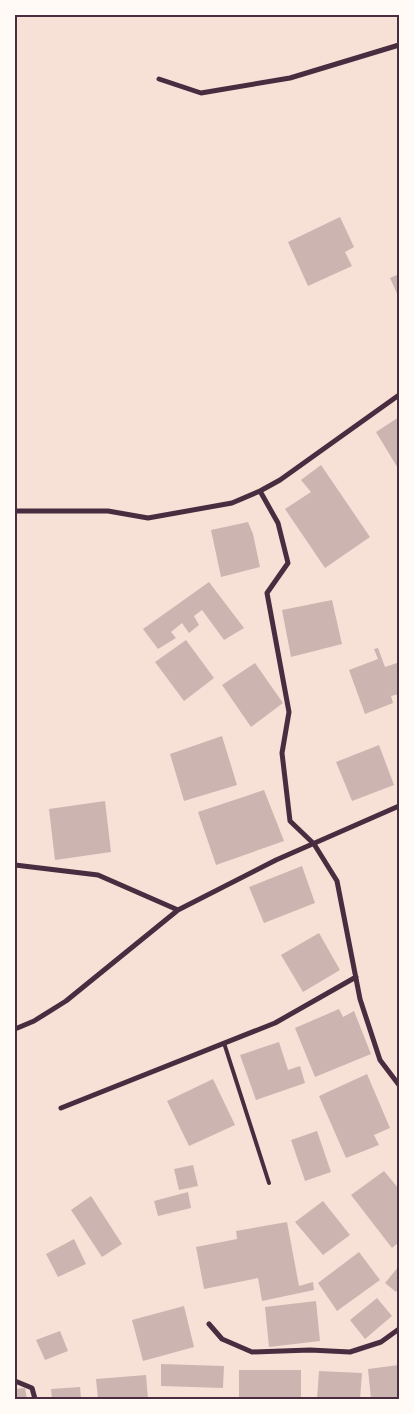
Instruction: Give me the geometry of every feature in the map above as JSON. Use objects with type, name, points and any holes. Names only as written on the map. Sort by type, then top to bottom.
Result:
[{"type":"street","points":[[159,79],[201,93],[290,78],[399,45]]},
{"type":"street","points":[[15,511],[108,511],[148,518],[232,504],[280,480],[399,395]]},
{"type":"street","points":[[260,491],[278,523],[288,563],[267,593],[289,712],[282,753],[290,821],[314,844],[337,881],[360,999],[380,1060],[399,1086]]},
{"type":"street","points":[[15,1029],[34,1021],[66,1001],[178,910],[314,844],[399,806]]},
{"type":"street","points":[[15,866],[98,875],[178,910]]},
{"type":"street","points":[[61,1108],[275,1023],[356,977]]},
{"type":"street","points":[[209,1324],[222,1339],[252,1352],[310,1350],[350,1352],[381,1342],[399,1329]]},
{"type":"street","points":[[15,1381],[32,1388],[35,1399]]},
{"type":"lane","points":[[224,1043],[269,1183]]},
{"type":"building","points":[[340,217],[354,247],[345,252],[352,266],[308,286],[288,242]]},
{"type":"building","points":[[399,274],[399,298],[390,278]]},
{"type":"building","points":[[399,417],[399,470],[376,432]]},
{"type":"building","points":[[321,465],[370,537],[325,568],[285,509],[311,492],[301,480]]},
{"type":"building","points":[[248,522],[253,534],[260,567],[221,577],[211,530]]},
{"type":"building","points":[[209,582],[244,628],[224,640],[202,610],[194,616],[199,625],[189,633],[182,623],[171,632],[176,638],[158,649],[143,629]]},
{"type":"building","points":[[332,600],[342,644],[291,657],[282,610]]},
{"type":"building","points":[[186,640],[214,678],[184,701],[155,662]]},
{"type":"building","points":[[378,648],[385,667],[397,663],[399,668],[399,694],[391,696],[393,703],[365,714],[349,670],[378,659],[374,649]]},
{"type":"building","points":[[255,663],[283,703],[251,727],[222,685]]},
{"type":"building","points":[[222,736],[237,785],[184,801],[170,754]]},
{"type":"building","points":[[379,745],[394,785],[352,801],[336,762]]},
{"type":"building","points":[[264,790],[284,841],[216,865],[198,812]]},
{"type":"building","points":[[105,801],[111,852],[55,860],[49,809]]},
{"type":"building","points":[[302,866],[315,903],[264,923],[249,887]]},
{"type":"building","points":[[319,933],[340,970],[303,992],[281,955]]},
{"type":"building","points":[[339,1009],[343,1017],[354,1011],[371,1054],[315,1077],[295,1028]]},
{"type":"building","points":[[279,1042],[288,1070],[300,1066],[305,1083],[256,1100],[240,1055]]},
{"type":"building","points":[[367,1074],[390,1128],[374,1135],[379,1145],[346,1158],[319,1096]]},
{"type":"building","points":[[213,1079],[235,1125],[189,1146],[167,1101]]},
{"type":"building","points":[[317,1131],[331,1172],[305,1181],[291,1140]]},
{"type":"building","points":[[193,1165],[198,1186],[179,1190],[174,1169]]},
{"type":"building","points":[[384,1171],[399,1189],[399,1242],[392,1248],[351,1195]]},
{"type":"building","points":[[188,1192],[191,1208],[158,1216],[154,1201]]},
{"type":"building","points":[[91,1196],[122,1244],[102,1257],[71,1210]]},
{"type":"building","points":[[323,1201],[350,1235],[323,1255],[295,1222]]},
{"type":"building","points":[[287,1222],[299,1286],[313,1282],[314,1290],[262,1301],[258,1278],[204,1289],[196,1247],[237,1239],[236,1231]]},
{"type":"building","points":[[74,1239],[86,1264],[58,1277],[46,1254]]},
{"type":"building","points":[[359,1252],[380,1280],[337,1311],[318,1283]]},
{"type":"building","points":[[399,1266],[399,1288],[396,1292],[385,1283]]},
{"type":"building","points":[[377,1298],[392,1316],[365,1339],[350,1320]]},
{"type":"building","points":[[316,1301],[320,1341],[269,1347],[265,1307]]},
{"type":"building","points":[[184,1306],[194,1347],[143,1361],[132,1320]]},
{"type":"building","points":[[60,1331],[68,1351],[45,1360],[36,1340]]},
{"type":"building","points":[[161,1364],[224,1366],[223,1388],[161,1386]]},
{"type":"building","points":[[399,1365],[399,1399],[371,1399],[368,1369]]},
{"type":"building","points":[[239,1370],[301,1370],[301,1399],[239,1399]]},
{"type":"building","points":[[319,1371],[362,1373],[360,1399],[317,1399]]},
{"type":"building","points":[[146,1375],[148,1399],[98,1399],[96,1379]]},
{"type":"building","points":[[80,1387],[81,1399],[52,1399],[51,1389]]},
{"type":"building","points":[[25,1388],[27,1399],[15,1399],[15,1389]]}]
